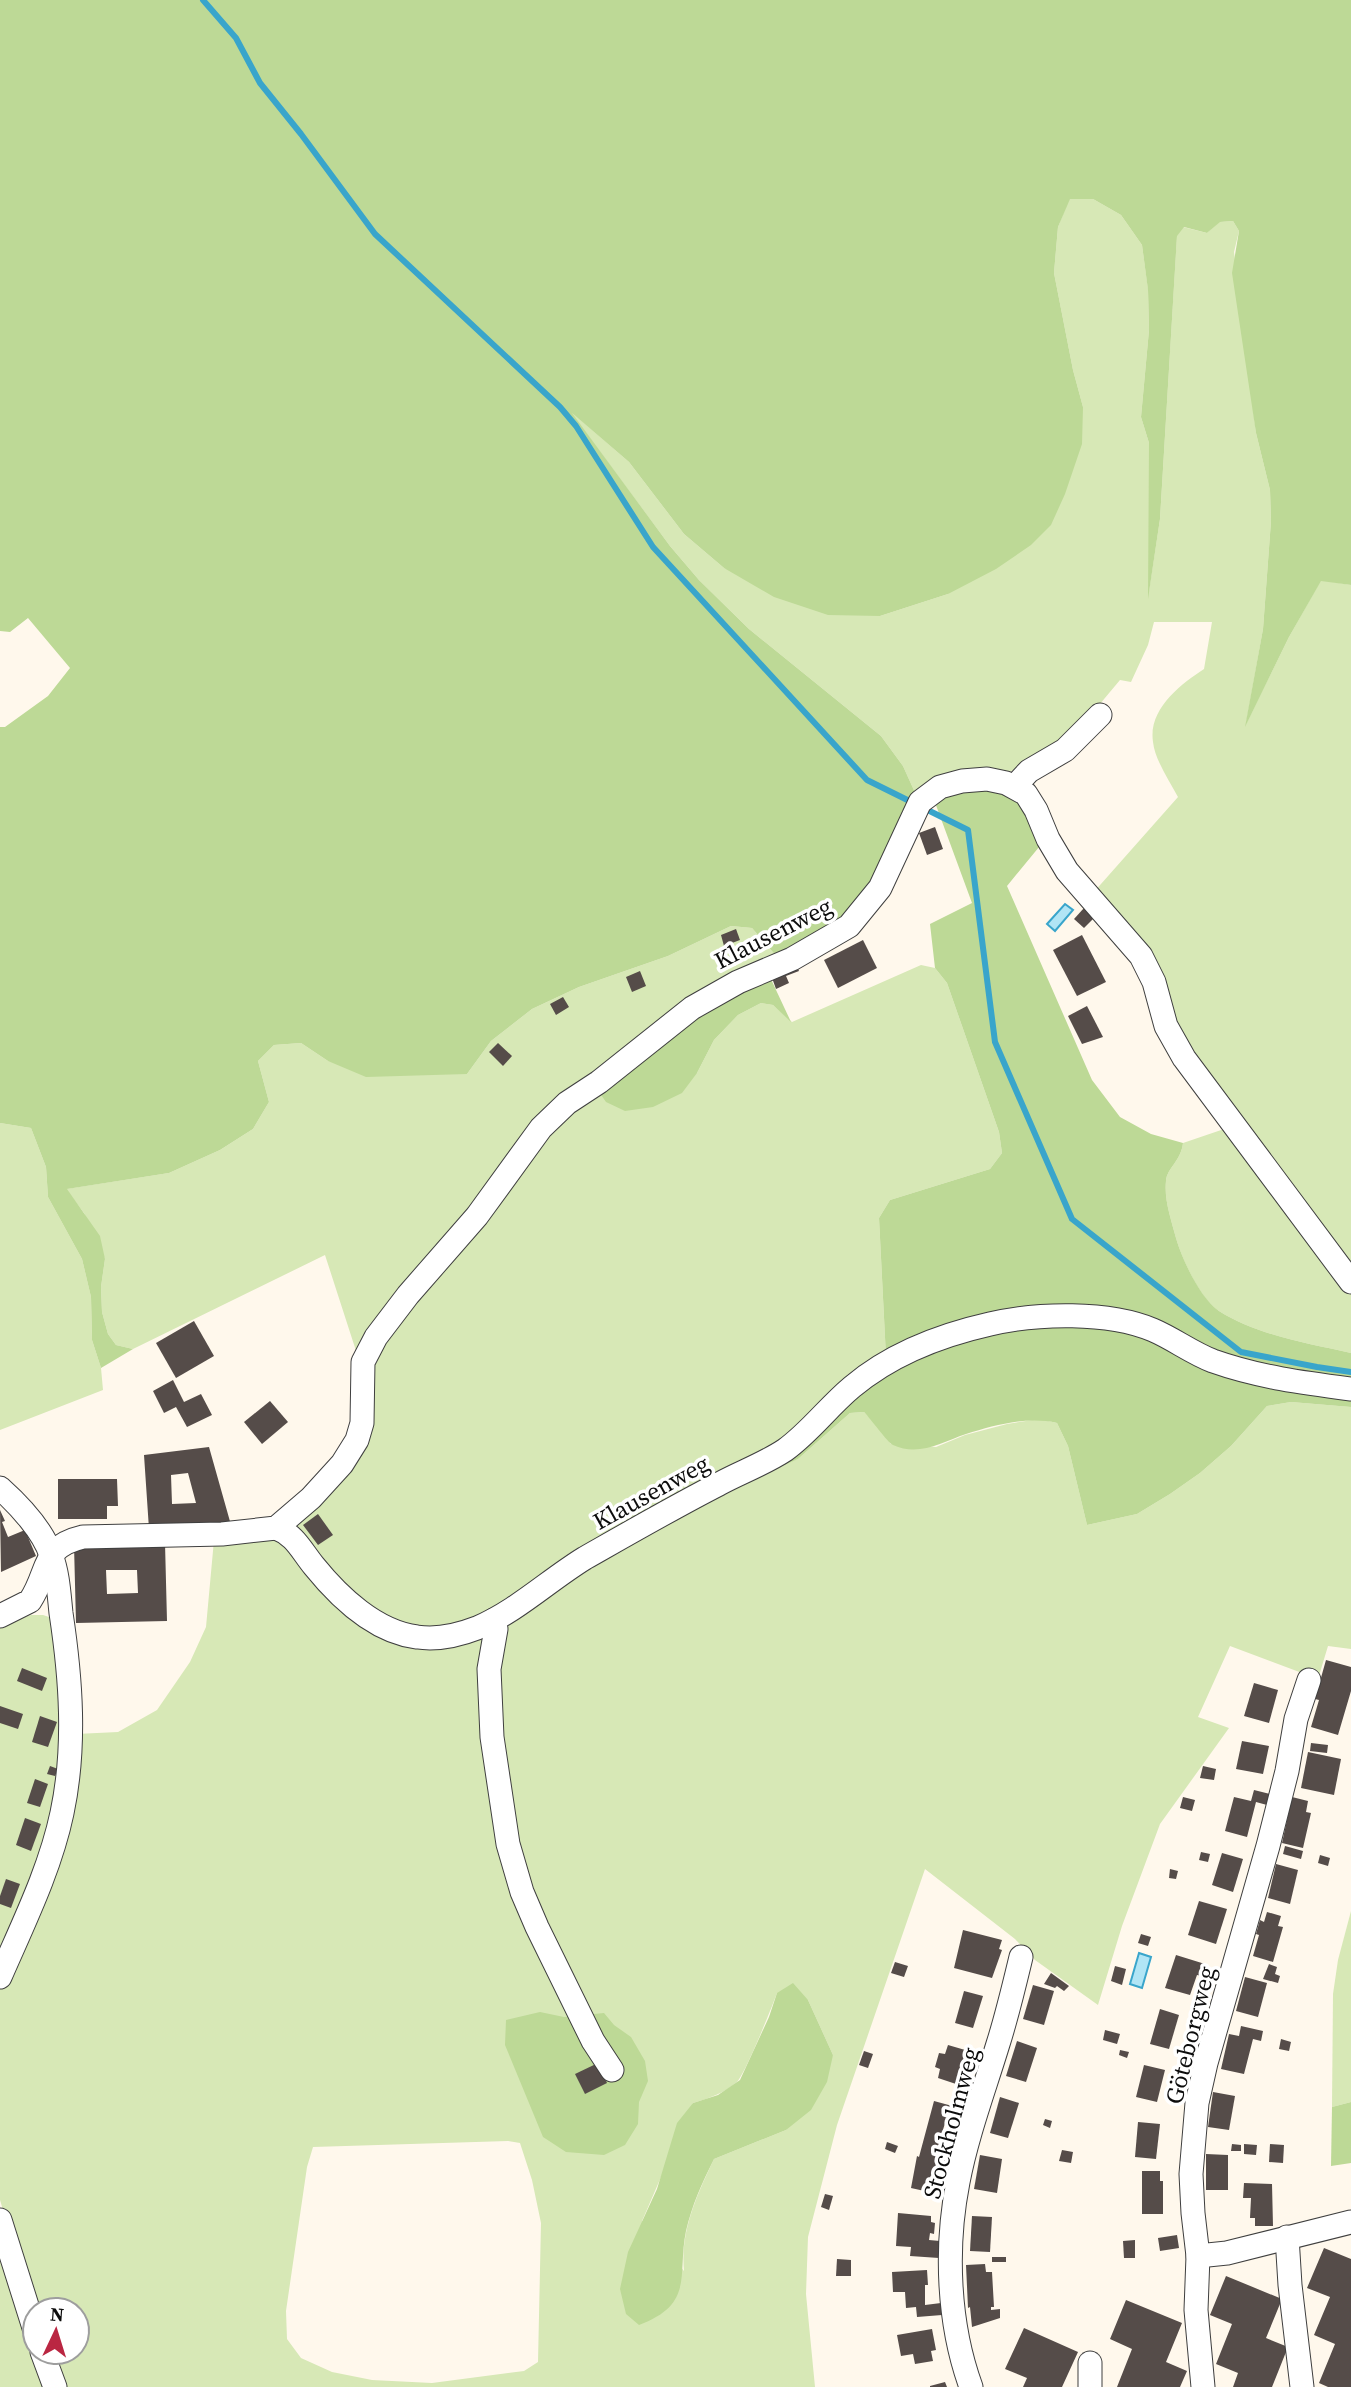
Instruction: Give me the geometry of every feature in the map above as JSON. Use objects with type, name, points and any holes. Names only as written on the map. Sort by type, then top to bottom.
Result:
[{"type":"street","points":[[1100,715],[1065,750],[1029,771],[1015,786],[1026,793],[1067,871],[1141,956],[1154,982],[1166,1026],[1184,1058],[1351,1282]]},
{"type":"street","name":"Klausenweg","points":[[1015,786],[987,779],[962,781],[940,787],[918,806],[880,888],[849,926],[792,959],[746,978],[703,1001],[669,1024],[599,1082],[555,1112],[477,1216],[392,1314],[376,1337],[363,1362],[362,1423],[354,1447],[321,1488],[276,1528],[288,1532],[322,1575],[354,1606],[398,1633],[439,1638],[475,1629],[494,1619],[587,1557],[697,1495],[785,1450],[873,1371],[931,1342],[990,1323],[1053,1316],[1126,1322],[1150,1329],[1192,1352],[1237,1368],[1290,1381],[1351,1389]]},
{"type":"street","points":[[0,1488],[42,1537],[51,1554],[67,1654],[71,1713],[71,1752],[62,1814],[38,1890],[0,1977]]},
{"type":"street","points":[[0,1616],[24,1605],[33,1597],[46,1562],[65,1542],[83,1537],[222,1534],[276,1528]]},
{"type":"street","points":[[24,1605],[61,1611]]},
{"type":"street","points":[[494,1619],[496,1629],[489,1669],[492,1737],[508,1844],[537,1927],[593,2041],[612,2070]]},
{"type":"street","name":"Göteborgweg","points":[[1203,2387],[1196,2310],[1198,2256],[1191,2174],[1199,2094],[1268,1846],[1287,1771],[1296,1719],[1309,1680]]},
{"type":"street","name":"Stockholmweg","points":[[971,2387],[962,2358],[953,2296],[952,2251],[956,2195],[973,2124],[999,2043],[1021,1957]]},
{"type":"street","points":[[0,2220],[24,2296]]},
{"type":"street","points":[[1198,2256],[1227,2253],[1351,2222]]},
{"type":"street","points":[[1287,2237],[1302,2387]]},
{"type":"street","points":[[1090,2363],[1090,2387]]},
{"type":"street","points":[[47,2366],[55,2387]]},
{"type":"green space","points":[[0,0],[1351,0],[1351,585],[1321,581],[1289,637],[1245,727],[1263,629],[1271,521],[1270,490],[1256,433],[1232,273],[1239,231],[1233,221],[1220,222],[1207,233],[1184,227],[1177,236],[1160,519],[1148,599],[1149,443],[1141,417],[1149,330],[1148,290],[1142,245],[1121,215],[1093,199],[1070,199],[1058,227],[1054,273],[1083,407],[1082,444],[1065,494],[1051,525],[1031,545],[996,569],[948,594],[880,616],[828,615],[774,597],[724,568],[684,534],[629,462],[572,413],[670,546],[699,580],[749,629],[881,736],[903,766],[917,797],[854,915],[778,958],[752,928],[731,926],[668,956],[579,987],[532,1009],[491,1041],[467,1074],[366,1077],[328,1061],[301,1043],[274,1045],[258,1061],[269,1102],[253,1129],[220,1150],[169,1173],[67,1189],[100,1236],[105,1259],[101,1287],[102,1312],[108,1334],[116,1345],[133,1349],[101,1368],[92,1340],[91,1297],[82,1259],[48,1197],[46,1167],[31,1128],[0,1123],[0,727],[5,727],[48,696],[70,668],[28,618],[10,632],[0,631]]},
{"type":"green space","points":[[1069,199],[1093,199],[1121,215],[1142,245],[1148,289],[1149,330],[1141,417],[1149,443],[1149,591],[1160,519],[1177,235],[1183,227],[1207,233],[1219,222],[1233,221],[1239,231],[1234,252],[1256,433],[1270,490],[1271,521],[1263,629],[1246,724],[1321,580],[1351,585],[1351,1271],[1204,1076],[1093,893],[1178,797],[1156,756],[1153,730],[1161,708],[1168,699],[1204,669],[1212,622],[1154,622],[1148,645],[1131,682],[1120,680],[1084,723],[1025,767],[917,797],[903,766],[881,736],[749,629],[699,580],[670,546],[569,410],[629,462],[684,534],[724,568],[880,616],[948,594],[1083,407],[1054,273],[1058,227]]},
{"type":"green space","points":[[997,789],[1026,805],[1044,841],[1007,886],[1092,1080],[1120,1117],[1151,1134],[1183,1143],[1180,1155],[1167,1176],[1166,1195],[1179,1247],[1199,1288],[1219,1311],[1249,1326],[1351,1353],[1351,1385],[1316,1380],[1066,1313],[886,1357],[879,1218],[890,1200],[990,1169],[1002,1153],[999,1132],[947,983],[935,968],[930,924],[972,903],[933,797],[943,793]]},
{"type":"green space","points":[[731,926],[752,928],[778,958],[585,1084],[358,1357],[325,1255],[133,1349],[116,1345],[108,1334],[102,1312],[101,1287],[105,1259],[84,1213],[66,1189],[169,1173],[220,1150],[253,1129],[269,1102],[258,1061],[274,1045],[301,1043],[328,1061],[467,1074],[491,1041],[532,1009],[579,987],[668,956]]},
{"type":"green space","points":[[921,965],[935,968],[947,983],[999,1132],[1002,1153],[990,1169],[890,1200],[879,1218],[886,1357],[803,1426],[492,1616],[426,1633],[367,1611],[293,1526],[348,1469],[368,1360],[527,1154],[597,1089],[697,1073],[714,1040],[738,1015],[761,1003],[773,1005],[792,1022]]},
{"type":"green space","points":[[769,975],[791,1022],[773,1005],[761,1003],[738,1015],[714,1040],[697,1073],[682,1093],[653,1107],[625,1111],[606,1102],[597,1089],[689,1014]]},
{"type":"green space","points":[[0,1123],[31,1128],[46,1167],[48,1197],[82,1259],[91,1297],[92,1340],[101,1368],[103,1390],[0,1430]]},
{"type":"green space","points":[[1230,1127],[1351,1290],[1351,1353],[1283,1337],[1234,1319],[1212,1305],[1187,1267],[1170,1217],[1166,1195],[1167,1176],[1180,1155],[1183,1143]]},
{"type":"green space","points":[[1082,1321],[1351,1394],[1351,1407],[1291,1402],[1267,1406],[1231,1446],[1170,1494],[1137,1514],[1087,1525],[1068,1446],[1057,1423],[1046,1421],[1000,1425],[930,1447],[912,1449],[890,1443],[864,1412],[850,1413],[798,1459],[764,1474],[874,1377],[991,1328]]},
{"type":"green space","points":[[1291,1402],[1351,1407],[1351,1649],[1328,1646],[1318,1679],[1230,1646],[1198,1717],[1229,1728],[1160,1824],[1122,1926],[1098,2005],[1035,1960],[1015,1939],[925,1869],[837,2125],[808,2237],[806,2294],[815,2387],[59,2387],[52,2366],[91,2366],[91,2296],[29,2296],[0,2200],[0,1986],[76,1734],[118,1732],[157,1710],[190,1662],[206,1627],[214,1540],[272,1532],[322,1583],[426,1643],[530,1603],[726,1485],[798,1459],[850,1413],[864,1412],[891,1444],[936,1447],[965,1435],[1007,1424],[1039,1419],[1057,1423],[1068,1446],[1087,1525],[1137,1514],[1200,1473],[1231,1446],[1267,1406]],"holes":[[[777,1993],[808,2000],[833,2055],[786,2130],[714,2159],[687,2227],[684,2271],[642,2221],[693,2103],[716,2095],[737,2082],[752,2054]],[[508,2141],[520,2143],[532,2180],[541,2223],[538,2362],[524,2371],[432,2383],[372,2380],[332,2372],[301,2358],[287,2339],[286,2311],[307,2167],[313,2147]]]},
{"type":"green space","points":[[31,1615],[43,1615],[58,1620],[64,1781],[0,1967],[0,1625]]},
{"type":"green space","points":[[1351,1911],[1351,2102],[1332,2107],[1333,1994],[1338,1960]]},
{"type":"green space","points":[[793,1983],[808,2000],[833,2055],[827,2082],[811,2110],[786,2130],[714,2159],[688,2221],[682,2275],[676,2298],[669,2308],[657,2317],[639,2325],[626,2314],[620,2289],[628,2252],[657,2189],[677,2123],[693,2103],[718,2095],[740,2080],[777,1993]]},
{"type":"green space","points":[[540,2012],[564,2017],[604,2013],[614,2025],[631,2037],[645,2061],[648,2081],[639,2102],[638,2124],[625,2145],[604,2155],[566,2152],[543,2137],[505,2045],[506,2020]]},
{"type":"green space","points":[[1351,2102],[1351,2163],[1331,2166],[1332,2107]]},
{"type":"green space","points":[[0,2233],[21,2298],[21,2366],[41,2366],[50,2387],[0,2387]]},
{"type":"water","points":[[1065,904],[1073,910],[1055,931],[1047,924]]},
{"type":"water","points":[[1139,1953],[1151,1957],[1142,1988],[1130,1984]]},
{"type":"building","points":[[935,827],[943,849],[927,855],[919,833]]},
{"type":"building","points":[[1084,908],[1095,917],[1084,928],[1074,919]]},
{"type":"building","points":[[736,929],[740,940],[724,946],[721,935]]},
{"type":"building","points":[[1082,935],[1106,982],[1077,996],[1053,950]]},
{"type":"building","points":[[863,940],[877,968],[838,988],[824,960]]},
{"type":"building","points":[[796,964],[799,971],[786,976],[789,983],[776,989],[771,975]]},
{"type":"building","points":[[640,971],[646,986],[632,992],[626,977]]},
{"type":"building","points":[[563,997],[569,1007],[556,1015],[550,1004]]},
{"type":"building","points":[[1087,1006],[1103,1037],[1082,1044],[1068,1016]]},
{"type":"building","points":[[498,1043],[512,1056],[503,1066],[489,1052]]},
{"type":"building","points":[[194,1321],[214,1356],[176,1378],[156,1343]]},
{"type":"building","points":[[173,1380],[184,1402],[201,1394],[212,1415],[187,1427],[176,1407],[164,1413],[153,1391]]},
{"type":"building","points":[[270,1401],[288,1422],[262,1444],[244,1422]]},
{"type":"building","points":[[209,1447],[231,1525],[149,1529],[144,1455]],"holes":[[[188,1473],[196,1503],[172,1504],[171,1475]]]},
{"type":"building","points":[[58,1479],[117,1479],[118,1506],[107,1506],[107,1519],[58,1519]]},
{"type":"building","points":[[0,1510],[8,1537],[25,1530],[36,1556],[1,1572]]},
{"type":"building","points":[[318,1514],[333,1535],[318,1545],[303,1525]]},
{"type":"building","points":[[165,1543],[167,1621],[76,1623],[74,1545]],"holes":[[[106,1570],[137,1570],[138,1593],[107,1594]]]},
{"type":"building","points":[[1326,1660],[1351,1667],[1351,1691],[1338,1735],[1311,1727],[1319,1700],[1315,1699]]},
{"type":"building","points":[[22,1668],[47,1678],[42,1691],[17,1681]]},
{"type":"building","points":[[1254,1683],[1278,1690],[1269,1723],[1244,1716]]},
{"type":"building","points":[[0,1706],[23,1714],[18,1729],[0,1723]]},
{"type":"building","points":[[40,1716],[57,1722],[48,1747],[32,1742]]},
{"type":"building","points":[[1242,1741],[1269,1746],[1263,1774],[1236,1769]]},
{"type":"building","points":[[1311,1743],[1328,1745],[1327,1753],[1310,1751]]},
{"type":"building","points":[[1308,1752],[1341,1759],[1334,1795],[1301,1788]]},
{"type":"building","points":[[50,1766],[58,1769],[55,1776],[47,1774]]},
{"type":"building","points":[[1203,1766],[1216,1769],[1214,1780],[1200,1778]]},
{"type":"building","points":[[35,1779],[48,1784],[40,1807],[27,1803]]},
{"type":"building","points":[[1254,1790],[1270,1794],[1267,1805],[1256,1802],[1247,1837],[1225,1831],[1234,1797],[1251,1801]]},
{"type":"building","points":[[1183,1797],[1195,1800],[1192,1811],[1180,1808]]},
{"type":"building","points":[[1292,1797],[1308,1801],[1306,1812],[1311,1813],[1303,1848],[1282,1843]]},
{"type":"building","points":[[25,1818],[41,1824],[31,1851],[16,1845]]},
{"type":"building","points":[[1285,1846],[1303,1851],[1301,1859],[1283,1854]]},
{"type":"building","points":[[1201,1852],[1210,1854],[1208,1862],[1199,1860]]},
{"type":"building","points":[[1222,1853],[1243,1859],[1233,1892],[1212,1885]]},
{"type":"building","points":[[1320,1855],[1330,1858],[1328,1866],[1318,1863]]},
{"type":"building","points":[[1276,1864],[1298,1870],[1290,1904],[1268,1898]]},
{"type":"building","points":[[1170,1869],[1178,1871],[1176,1879],[1169,1878]]},
{"type":"building","points":[[6,1879],[20,1884],[11,1908],[0,1904]]},
{"type":"building","points":[[1199,1901],[1227,1909],[1216,1944],[1188,1935]]},
{"type":"building","points":[[1267,1912],[1281,1916],[1278,1926],[1283,1927],[1273,1962],[1253,1956],[1260,1920],[1264,1922]]},
{"type":"building","points":[[963,1930],[1002,1940],[999,1949],[1002,1950],[992,1978],[954,1968]]},
{"type":"building","points":[[1141,1934],[1151,1937],[1148,1946],[1138,1943]]},
{"type":"building","points":[[1176,1955],[1205,1964],[1202,1976],[1197,1975],[1190,1995],[1165,1988]]},
{"type":"building","points":[[895,1962],[908,1966],[904,1977],[891,1973]]},
{"type":"building","points":[[1269,1964],[1277,1967],[1275,1974],[1280,1976],[1278,1983],[1263,1979]]},
{"type":"building","points":[[1115,1966],[1126,1969],[1122,1985],[1111,1981]]},
{"type":"building","points":[[1051,1973],[1069,1986],[1064,1991],[1057,1986],[1055,1988],[1044,1984]]},
{"type":"building","points":[[1245,1977],[1267,1983],[1258,2017],[1236,2011]]},
{"type":"building","points":[[1033,1985],[1054,1991],[1044,2025],[1023,2019]]},
{"type":"building","points":[[964,1991],[983,1996],[973,2028],[955,2023]]},
{"type":"building","points":[[1160,2009],[1179,2015],[1169,2049],[1150,2044]]},
{"type":"building","points":[[1241,2026],[1263,2031],[1261,2041],[1253,2039],[1244,2074],[1221,2069],[1229,2034],[1239,2036]]},
{"type":"building","points":[[1105,2030],[1120,2034],[1117,2044],[1103,2040]]},
{"type":"building","points":[[1281,2039],[1291,2042],[1289,2051],[1279,2049]]},
{"type":"building","points":[[1017,2041],[1037,2048],[1026,2082],[1006,2076]]},
{"type":"building","points":[[948,2045],[972,2052],[968,2066],[962,2064],[956,2084],[938,2078],[940,2069],[935,2067],[939,2053],[945,2054]]},
{"type":"building","points":[[1120,2050],[1129,2052],[1127,2058],[1119,2055]]},
{"type":"building","points":[[864,2051],[873,2054],[868,2068],[859,2065]]},
{"type":"building","points":[[598,2063],[607,2083],[585,2094],[575,2074]]},
{"type":"building","points":[[1144,2065],[1165,2070],[1157,2102],[1136,2097]]},
{"type":"building","points":[[1213,2092],[1235,2096],[1229,2130],[1208,2127]]},
{"type":"building","points":[[1000,2097],[1019,2103],[1008,2138],[990,2133]]},
{"type":"building","points":[[934,2101],[956,2107],[952,2119],[947,2117],[941,2136],[946,2138],[943,2150],[952,2152],[949,2163],[936,2160],[939,2164],[937,2173],[933,2172],[929,2192],[911,2188],[917,2156],[919,2157]]},
{"type":"building","points":[[1045,2119],[1052,2121],[1050,2128],[1043,2125]]},
{"type":"building","points":[[1138,2122],[1160,2124],[1156,2159],[1135,2157]]},
{"type":"building","points":[[887,2142],[898,2146],[895,2153],[885,2149]]},
{"type":"building","points":[[1232,2144],[1241,2145],[1241,2151],[1231,2151]]},
{"type":"building","points":[[1244,2144],[1257,2145],[1256,2155],[1244,2154]]},
{"type":"building","points":[[1270,2144],[1284,2145],[1283,2163],[1269,2162]]},
{"type":"building","points":[[1062,2150],[1073,2152],[1071,2163],[1059,2161]]},
{"type":"building","points":[[1206,2154],[1228,2155],[1228,2190],[1206,2190]]},
{"type":"building","points":[[980,2155],[1002,2159],[997,2193],[974,2189]]},
{"type":"building","points":[[1142,2171],[1160,2171],[1160,2181],[1163,2181],[1163,2214],[1142,2214]]},
{"type":"building","points":[[1244,2183],[1272,2184],[1273,2226],[1255,2226],[1255,2218],[1250,2218],[1251,2198],[1243,2198]]},
{"type":"building","points":[[825,2194],[833,2196],[829,2210],[821,2207]]},
{"type":"building","points":[[898,2213],[931,2216],[931,2222],[935,2223],[934,2234],[930,2233],[929,2240],[940,2241],[939,2258],[910,2256],[911,2247],[896,2246]]},
{"type":"building","points":[[972,2216],[992,2217],[990,2252],[970,2251]]},
{"type":"building","points":[[1177,2235],[1179,2248],[1160,2251],[1158,2238]]},
{"type":"building","points":[[1135,2240],[1135,2258],[1124,2258],[1123,2241]]},
{"type":"building","points":[[1324,2248],[1351,2259],[1351,2387],[1328,2387],[1319,2383],[1335,2344],[1314,2335],[1330,2297],[1307,2288]]},
{"type":"building","points":[[992,2257],[1006,2257],[1006,2262],[992,2262]]},
{"type":"building","points":[[837,2259],[851,2260],[851,2276],[836,2276]]},
{"type":"building","points":[[985,2264],[986,2272],[992,2272],[994,2307],[991,2307],[991,2310],[1000,2309],[1000,2318],[972,2327],[970,2307],[968,2308],[966,2265]]},
{"type":"building","points":[[927,2270],[925,2305],[941,2303],[942,2315],[917,2317],[916,2307],[906,2308],[905,2292],[893,2292],[892,2272]]},
{"type":"building","points":[[1226,2276],[1282,2299],[1266,2338],[1288,2347],[1272,2387],[1233,2387],[1238,2373],[1216,2364],[1232,2324],[1210,2315]]},
{"type":"building","points":[[1126,2300],[1182,2323],[1166,2362],[1187,2371],[1180,2387],[1117,2387],[1132,2349],[1110,2339]]},
{"type":"building","points":[[1024,2328],[1078,2352],[1062,2387],[1023,2387],[1027,2378],[1005,2369]]},
{"type":"building","points":[[932,2329],[936,2350],[931,2351],[933,2361],[915,2364],[913,2354],[901,2356],[897,2335]]},
{"type":"building","points":[[945,2382],[947,2387],[930,2387],[930,2386]]},
{"type":"waterway","points":[[203,0],[236,38],[260,83],[375,234],[560,407],[576,426],[653,547],[867,780],[968,830],[995,1042],[1072,1219],[1241,1352],[1351,1372]]}]
